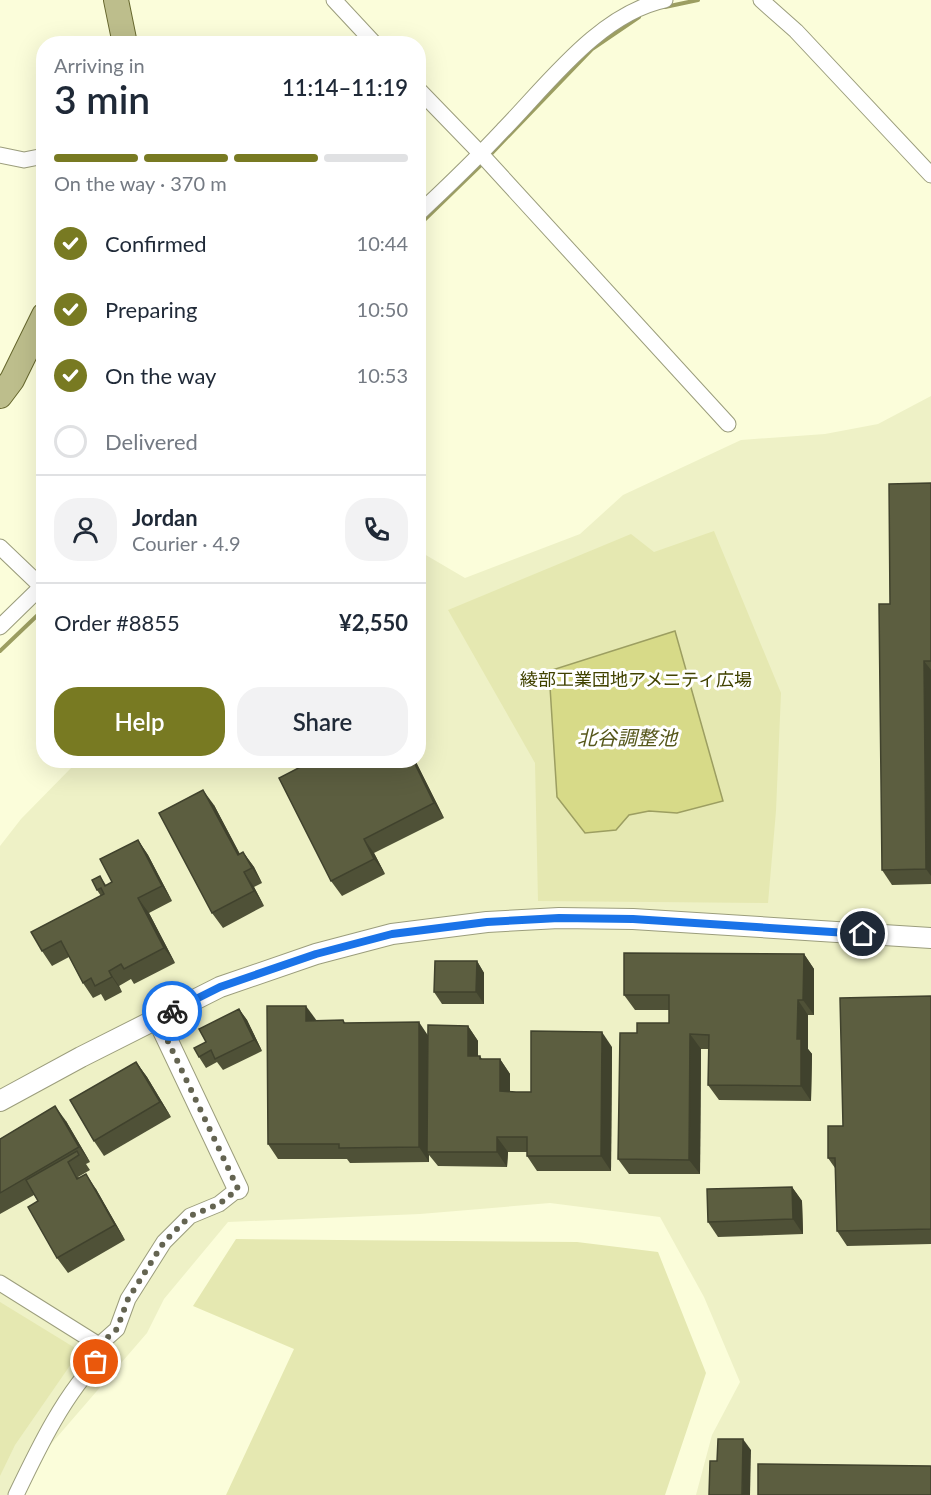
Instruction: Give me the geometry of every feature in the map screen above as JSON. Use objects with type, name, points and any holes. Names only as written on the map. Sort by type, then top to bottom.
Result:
[{"type":"main road","points":[[116,0],[123,36]]},
{"type":"main road","points":[[0,396],[12,380],[36,331]]},
{"type":"street","points":[[334,0],[368,36]]},
{"type":"street","points":[[426,206],[481,154],[586,44],[634,9],[665,0]]},
{"type":"street","points":[[761,0],[796,31],[931,175]]},
{"type":"street","points":[[426,97],[481,154],[728,424]]},
{"type":"street","points":[[0,155],[24,160],[36,158]]},
{"type":"street","points":[[0,547],[36,580]]},
{"type":"street","points":[[0,627],[36,594]]},
{"type":"street","points":[[0,1101],[220,987],[316,954],[392,934],[487,922],[559,918],[633,919],[931,938]]},
{"type":"street","points":[[99,1345],[117,1329],[128,1299],[164,1242],[190,1216],[219,1204],[238,1189],[157,1018]]},
{"type":"street","points":[[0,1283],[99,1345],[102,1357],[80,1383],[45,1436],[16,1495]]},
{"type":"shaded area","points":[[931,396],[931,1495],[696,1495],[712,1435],[740,1382],[704,1297],[660,1217],[550,1203],[420,1214],[228,1222],[164,1299],[147,1333],[7,1495],[0,1495],[0,846],[21,819],[71,768],[426,768],[426,555],[465,578],[580,534],[623,495],[741,440],[825,434],[878,424]]},
{"type":"green space","name":"綾部工業団地アメニティ広場","points":[[714,531],[781,693],[776,811],[768,903],[538,901],[535,763],[448,610],[631,534],[654,552]]},
{"type":"green space","points":[[236,1239],[577,1242],[658,1252],[706,1373],[665,1495],[226,1495],[294,1349],[193,1306]]},
{"type":"green space","points":[[0,1302],[80,1351],[15,1445],[0,1476]]},
{"type":"water","name":"北谷調整池","points":[[675,631],[723,801],[677,813],[649,811],[629,815],[616,830],[585,833],[557,797],[549,671]]},
{"type":"building","points":[[931,483],[931,661],[924,661],[926,869],[882,870],[879,604],[890,604],[889,484]]},
{"type":"building","points":[[298,768],[417,768],[434,803],[364,839],[374,859],[331,881],[279,778]]},
{"type":"building","points":[[203,790],[238,855],[243,852],[252,868],[244,872],[254,891],[212,913],[159,813]]},
{"type":"building","points":[[138,840],[162,886],[138,898],[164,948],[124,969],[121,964],[109,971],[112,977],[95,986],[91,978],[83,983],[61,941],[42,951],[31,932],[104,894],[101,888],[97,890],[92,880],[100,876],[105,886],[112,882],[100,859]]},
{"type":"building","points":[[624,953],[804,954],[803,1000],[798,1000],[797,1039],[801,1039],[801,1086],[708,1085],[709,1035],[690,1034],[689,1160],[618,1159],[620,1033],[637,1033],[637,1023],[669,1023],[669,995],[624,995]]},
{"type":"building","points":[[435,961],[477,961],[476,992],[434,992]]},
{"type":"building","points":[[931,996],[931,1229],[837,1231],[835,1158],[828,1158],[828,1126],[843,1126],[840,998]]},
{"type":"building","points":[[267,1006],[306,1006],[306,1021],[419,1022],[419,1147],[339,1148],[339,1144],[268,1144]]},
{"type":"building","points":[[239,1009],[254,1040],[215,1059],[211,1050],[199,1057],[194,1048],[206,1042],[199,1029]]},
{"type":"building","points":[[428,1025],[468,1026],[468,1056],[480,1056],[480,1059],[500,1059],[500,1091],[516,1092],[531,1092],[531,1031],[602,1032],[601,1156],[527,1156],[527,1137],[497,1137],[497,1152],[427,1152]]},
{"type":"building","points":[[136,1062],[160,1102],[94,1141],[70,1100]]},
{"type":"building","points":[[55,1106],[79,1147],[0,1193],[0,1139]]},
{"type":"building","points":[[77,1151],[79,1155],[68,1162],[77,1179],[86,1174],[115,1225],[57,1258],[28,1207],[38,1201],[26,1180]]},
{"type":"building","points":[[792,1187],[793,1219],[708,1222],[707,1189]]},
{"type":"building","points":[[718,1439],[743,1439],[742,1495],[709,1495],[710,1461],[717,1461]]},
{"type":"building","points":[[758,1464],[931,1466],[931,1495],[758,1495]]},
{"type":"waterway","points":[[665,7],[698,0]]},
{"type":"waterway","points":[[489,156],[592,49],[639,17]]},
{"type":"waterway","points":[[426,218],[484,162]]},
{"type":"waterway","points":[[0,651],[36,617]]},
{"type":"way so far","points":[[96,1362],[102,1357],[99,1345],[117,1329],[128,1299],[164,1242],[190,1216],[219,1204],[238,1189],[157,1018],[172,1011]]},
{"type":"route","points":[[172,1011],[220,987],[316,954],[392,934],[487,922],[559,918],[633,919],[863,934]]}]
